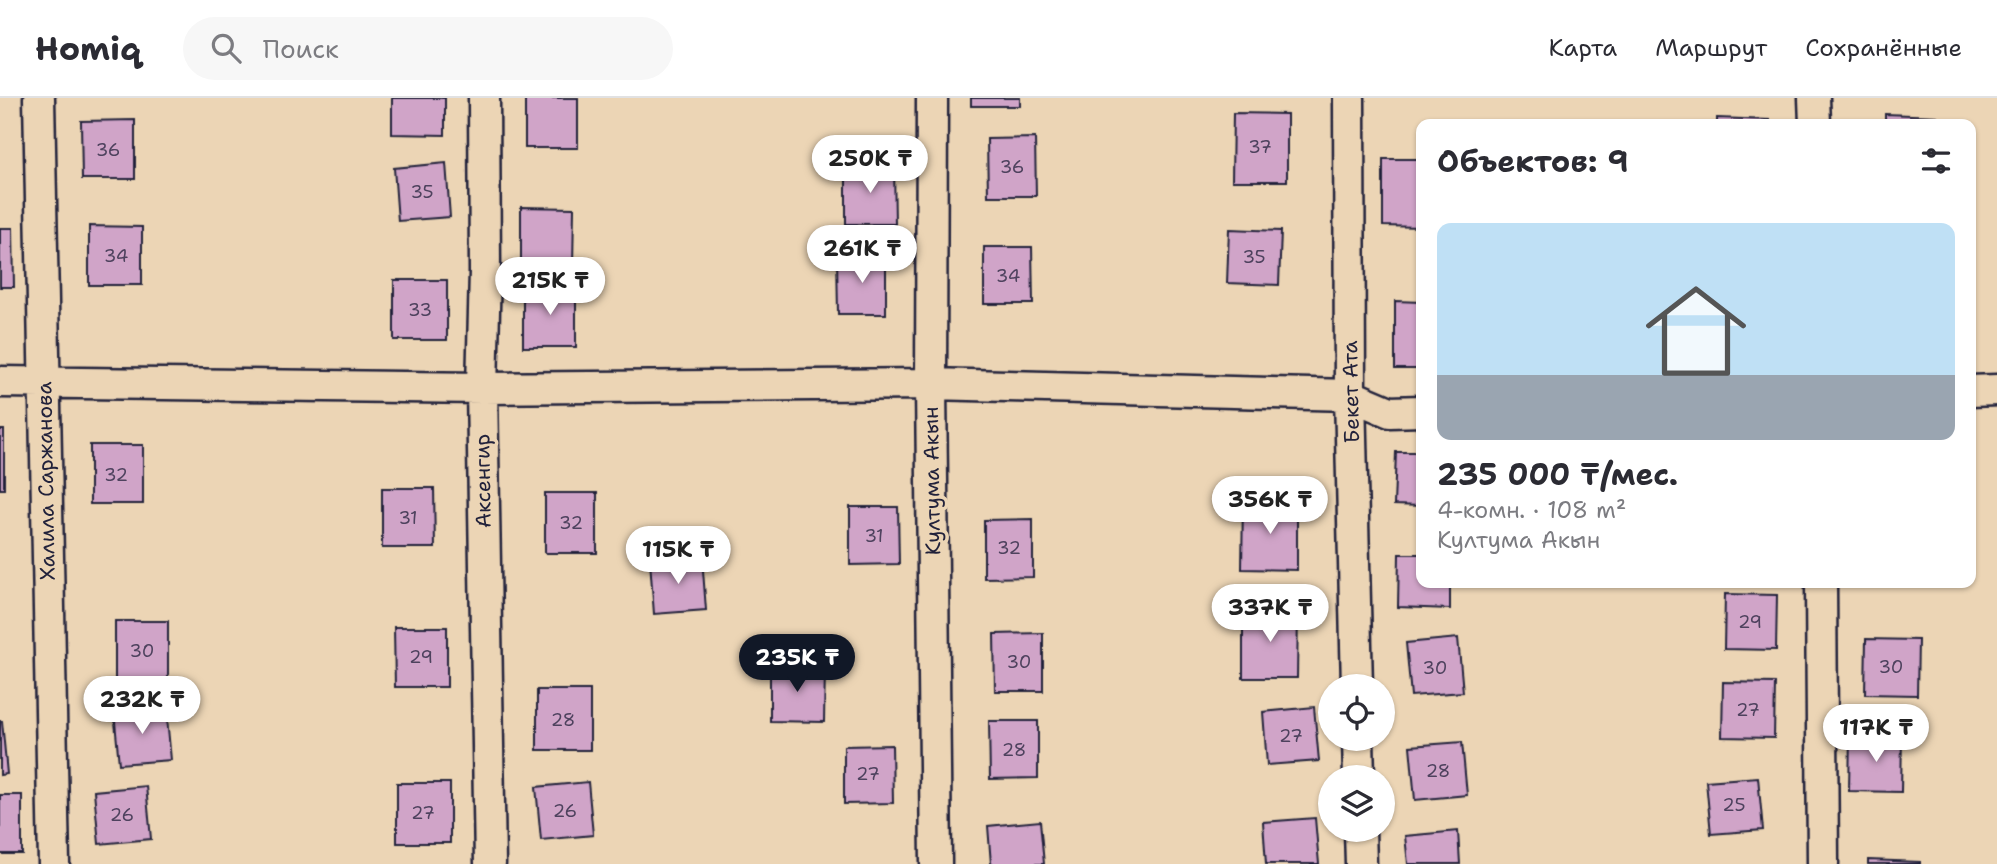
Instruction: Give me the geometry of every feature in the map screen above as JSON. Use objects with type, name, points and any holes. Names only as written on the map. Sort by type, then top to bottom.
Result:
[{"type":"street","name":"Халила Саржанова","points":[[39,98],[54,864]]},
{"type":"street","name":"Аксенгир","points":[[484,98],[485,271],[482,388],[490,864]]},
{"type":"street","name":"Култума Акын","points":[[932,98],[931,384],[936,864]]},
{"type":"street","name":"Бекет Ата","points":[[1349,98],[1350,394],[1357,674]]},
{"type":"street","points":[[1814,98],[1815,119]]},
{"type":"street","points":[[0,382],[482,388],[931,384],[1350,394],[1390,412],[1416,411]]},
{"type":"street","points":[[1976,391],[1997,390]]},
{"type":"street","points":[[1821,588],[1822,864]]},
{"type":"street","points":[[1360,842],[1361,864]]},
{"type":"building","points":[[392,98],[445,98],[445,135],[392,134]]},
{"type":"building","points":[[525,98],[578,98],[578,148],[525,148]]},
{"type":"building","points":[[971,98],[1020,98],[1020,106],[971,106]]},
{"type":"building","points":[[1233,113],[1287,114],[1287,181],[1232,181]]},
{"type":"building","points":[[1885,114],[1937,116],[1937,119],[1885,119]]},
{"type":"building","points":[[135,120],[135,179],[82,179],[81,121]]},
{"type":"building","points":[[1035,138],[1036,196],[988,196],[987,139]]},
{"type":"building","points":[[1383,159],[1416,159],[1416,227],[1383,226]]},
{"type":"building","points":[[446,163],[450,217],[398,221],[394,168]]},
{"type":"building","points":[[846,166],[894,166],[895,224],[846,224]]},
{"type":"building","points":[[521,207],[574,208],[573,267],[521,268]]},
{"type":"building","points":[[89,226],[142,227],[142,285],[89,285]]},
{"type":"building","points":[[0,228],[13,228],[14,287],[0,287]]},
{"type":"building","points":[[1229,229],[1281,231],[1279,285],[1227,283]]},
{"type":"building","points":[[984,247],[1032,247],[1033,304],[984,304]]},
{"type":"building","points":[[886,256],[886,314],[838,314],[837,257]]},
{"type":"building","points":[[394,280],[447,280],[447,340],[394,340]]},
{"type":"building","points":[[523,287],[576,287],[576,347],[523,347]]},
{"type":"building","points":[[1395,301],[1416,302],[1416,369],[1395,369]]},
{"type":"building","points":[[0,430],[4,430],[4,489],[0,489]]},
{"type":"building","points":[[90,445],[143,445],[143,504],[90,504]]},
{"type":"building","points":[[1396,452],[1416,452],[1416,506],[1394,505]]},
{"type":"building","points":[[382,488],[434,488],[435,548],[382,548]]},
{"type":"building","points":[[545,493],[597,493],[597,553],[545,553]]},
{"type":"building","points":[[1243,502],[1297,502],[1297,570],[1242,569]]},
{"type":"building","points":[[850,507],[898,507],[899,564],[850,565]]},
{"type":"building","points":[[1033,519],[1033,577],[984,578],[984,520]]},
{"type":"building","points":[[1399,554],[1416,554],[1416,588],[1450,588],[1450,609],[1398,607]]},
{"type":"building","points":[[702,557],[706,610],[654,614],[650,561]]},
{"type":"building","points":[[1725,594],[1777,595],[1776,650],[1724,649]]},
{"type":"building","points":[[1243,610],[1298,611],[1297,678],[1243,678]]},
{"type":"building","points":[[115,621],[168,621],[168,680],[115,680]]},
{"type":"building","points":[[394,627],[447,627],[447,687],[395,687]]},
{"type":"building","points":[[1043,633],[1043,691],[995,691],[994,634]]},
{"type":"building","points":[[1458,638],[1463,692],[1411,696],[1406,643]]},
{"type":"building","points":[[1866,639],[1918,640],[1917,695],[1865,694]]},
{"type":"building","points":[[770,667],[825,668],[824,722],[770,721]]},
{"type":"building","points":[[1723,682],[1775,683],[1774,738],[1722,737]]},
{"type":"building","points":[[537,690],[590,690],[590,750],[537,750]]},
{"type":"building","points":[[166,707],[171,760],[119,764],[114,711]]},
{"type":"building","points":[[1314,707],[1319,761],[1267,765],[1263,712]]},
{"type":"building","points":[[0,721],[7,774],[0,775]]},
{"type":"building","points":[[989,721],[1038,721],[1038,778],[990,779]]},
{"type":"building","points":[[1850,735],[1902,736],[1901,792],[1849,791]]},
{"type":"building","points":[[1462,742],[1467,795],[1415,800],[1410,746]]},
{"type":"building","points":[[892,745],[893,803],[844,804],[844,746]]},
{"type":"building","points":[[1758,777],[1763,830],[1711,834],[1706,781]]},
{"type":"building","points":[[588,782],[593,835],[541,840],[536,787]]},
{"type":"building","points":[[397,783],[450,783],[450,843],[397,843]]},
{"type":"building","points":[[146,786],[151,839],[99,844],[94,791]]},
{"type":"building","points":[[0,795],[22,795],[22,854],[0,854]]},
{"type":"building","points":[[1315,818],[1319,864],[1266,864],[1263,822]]},
{"type":"building","points":[[1040,821],[1044,864],[991,864],[988,826]]},
{"type":"building","points":[[1458,831],[1460,864],[1408,864],[1405,836]]},
{"type":"building","points":[[1868,860],[1920,862],[1920,864],[1868,864]]}]
